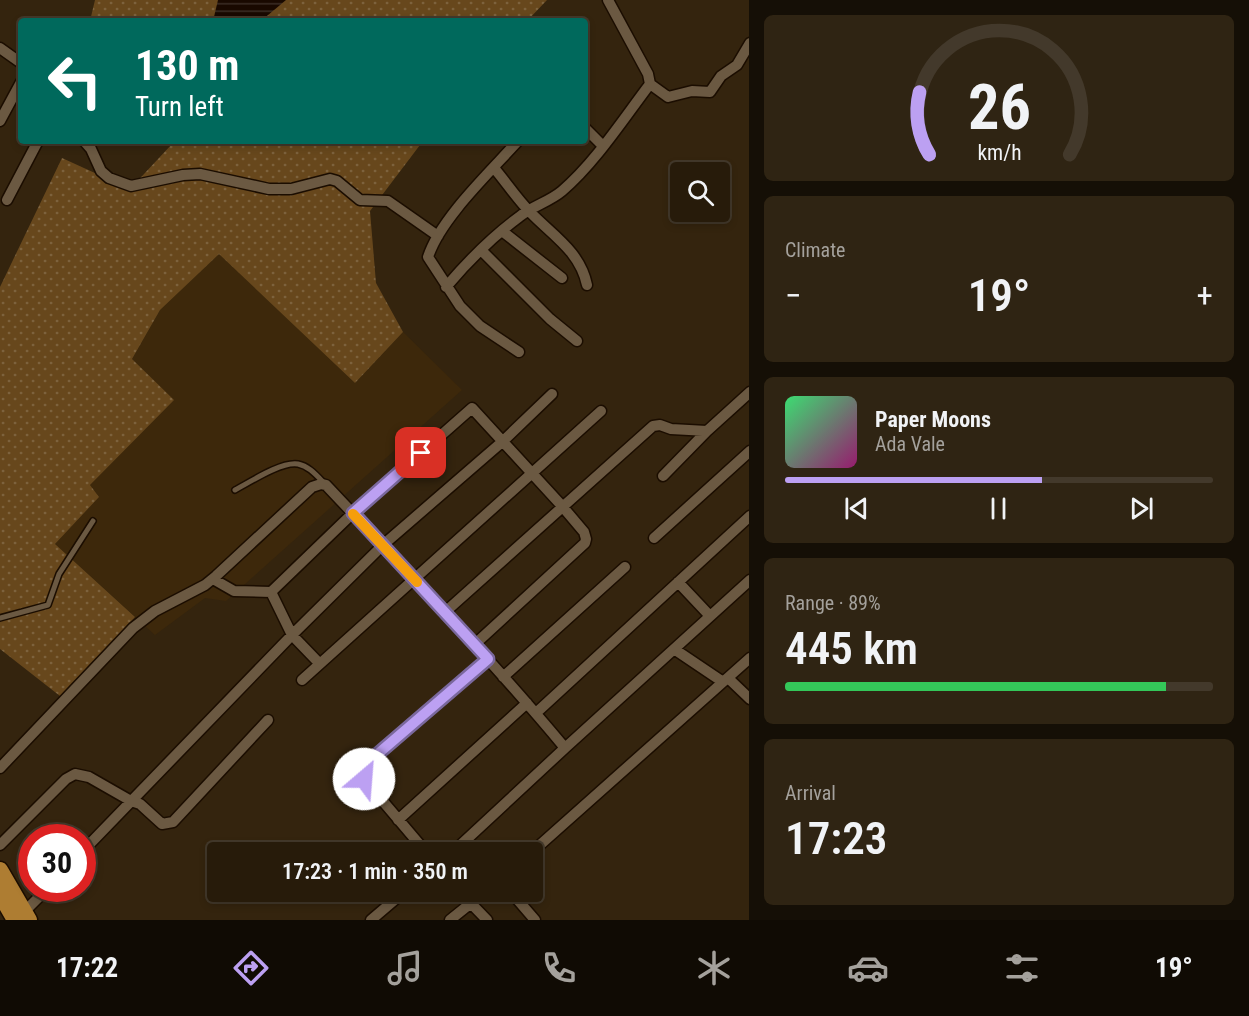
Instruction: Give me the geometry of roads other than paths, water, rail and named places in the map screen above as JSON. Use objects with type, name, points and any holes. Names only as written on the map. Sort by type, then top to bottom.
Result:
[{"type":"main road","points":[[0,870],[22,917]]},
{"type":"main road","points":[[0,894],[22,917]]},
{"type":"street","points":[[608,0],[648,74],[650,84],[668,97],[692,91],[710,92],[721,76],[737,65],[749,45]]},
{"type":"street","points":[[0,48],[18,61]]},
{"type":"street","points":[[446,287],[469,260],[502,231],[528,211],[562,191],[603,146],[650,84]]},
{"type":"street","points":[[0,121],[18,88]]},
{"type":"street","points":[[588,131],[603,146]]},
{"type":"street","points":[[7,200],[36,144]]},
{"type":"street","points":[[87,144],[101,171],[109,178],[131,186],[183,174],[201,174],[269,189],[291,189],[330,179],[360,200],[388,201],[438,236]]},
{"type":"street","points":[[515,144],[455,211],[438,236],[428,257],[460,306],[480,326],[519,352]]},
{"type":"street","points":[[494,168],[528,211],[572,251],[579,260],[587,285]]},
{"type":"street","points":[[502,231],[562,278]]},
{"type":"street","points":[[482,250],[550,319],[577,342]]},
{"type":"street","points":[[96,837],[292,635],[383,545],[502,442],[552,393]]},
{"type":"street","points":[[663,476],[749,393]]},
{"type":"street","points":[[213,579],[234,591],[271,592],[353,513],[472,408],[562,506],[584,532],[586,538],[585,543],[474,645]]},
{"type":"street","points":[[302,680],[601,411]]},
{"type":"street","points":[[444,613],[653,426],[660,424],[671,429],[707,431]]},
{"type":"street","points":[[654,538],[749,452]]},
{"type":"street","points":[[0,768],[133,628],[155,611],[213,579],[312,487],[321,484],[326,485],[383,545],[488,659],[565,748]]},
{"type":"street","points":[[536,713],[749,517]]},
{"type":"street","points":[[504,677],[625,567]]},
{"type":"street","points":[[678,582],[710,616]]},
{"type":"street","points":[[464,842],[674,648],[748,585]]},
{"type":"street","points":[[271,592],[292,635],[319,663]]},
{"type":"street","points":[[674,648],[726,680],[749,698]]},
{"type":"street","points":[[417,842],[364,779],[362,771],[366,764],[488,659]]},
{"type":"street","points":[[543,842],[749,659]]},
{"type":"street","points":[[398,820],[526,703]]},
{"type":"street","points":[[0,845],[66,778],[75,774],[89,777],[144,807],[162,824],[172,822],[268,720]]},
{"type":"street","points":[[22,917],[35,902]]},
{"type":"street","points":[[371,920],[392,902]]},
{"type":"street","points":[[519,902],[535,920]]},
{"type":"street","points":[[450,920],[470,903],[487,920]]},
{"type":"lane","points":[[236,490],[285,465],[297,464],[309,468],[326,485]]},
{"type":"lane","points":[[0,618],[48,605],[59,574],[93,521]]}]
